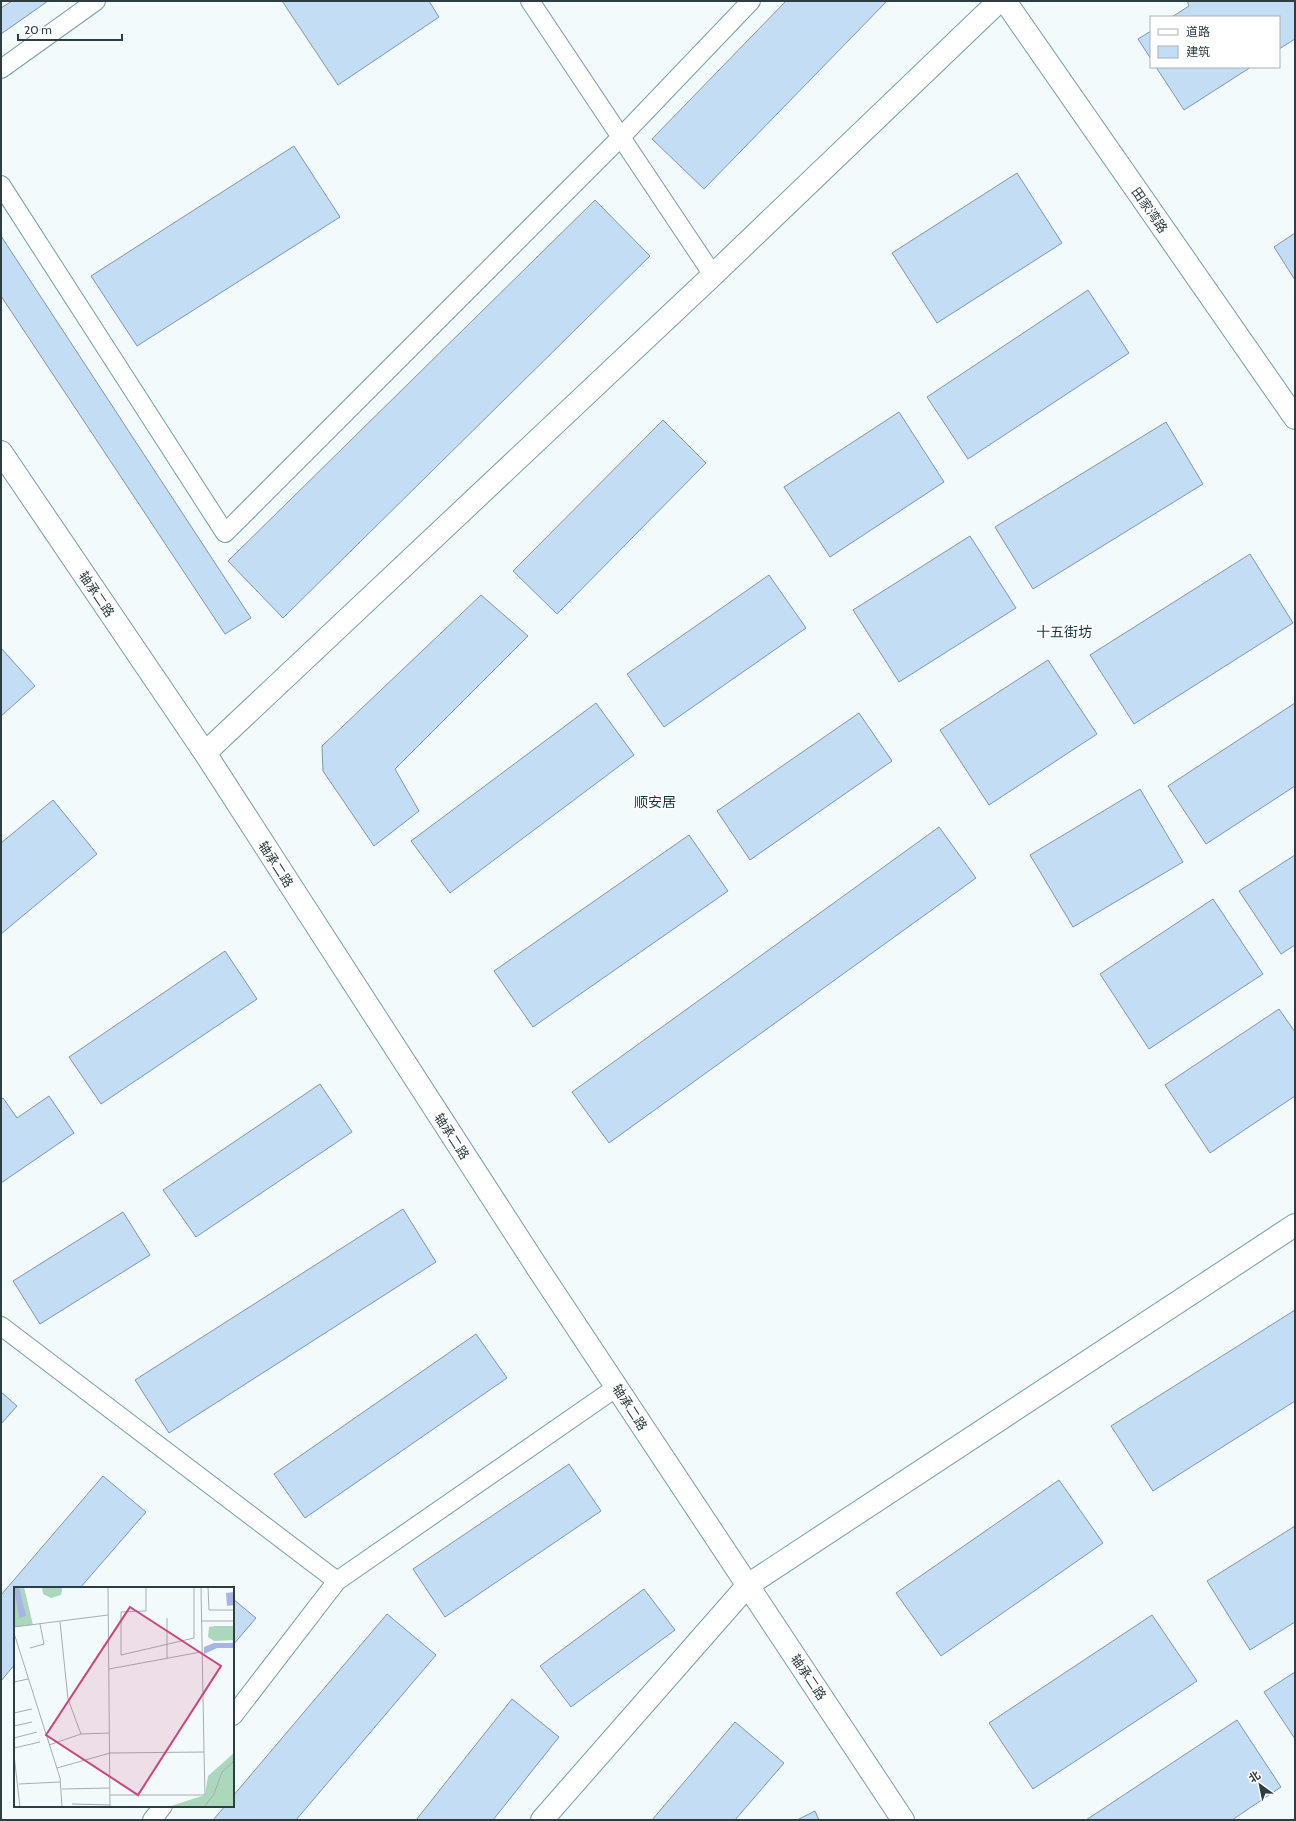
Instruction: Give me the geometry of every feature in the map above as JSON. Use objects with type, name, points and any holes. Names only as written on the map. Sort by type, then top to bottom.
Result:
[{"type":"street","points":[[204,754],[713,275],[999,1]]},
{"type":"street","name":"田家湾路","points":[[1005,1],[1295,418]]},
{"type":"street","name":"轴承二路","points":[[1,452],[204,754],[617,1387],[903,1820]]},
{"type":"street","points":[[542,1820],[748,1585],[1295,1225]]},
{"type":"lane","points":[[1,69],[96,1]]},
{"type":"lane","points":[[530,1],[713,275]]},
{"type":"lane","points":[[1,185],[225,533],[621,137],[751,1]]},
{"type":"lane","points":[[1,1326],[337,1581]]},
{"type":"lane","points":[[234,1715],[337,1581],[617,1387]]},
{"type":"lane","points":[[152,1820],[162,1807]]},
{"type":"building","points":[[12,1],[48,1],[1,34],[1,8]]},
{"type":"building","points":[[282,1],[429,1],[439,17],[338,85]]},
{"type":"building","points":[[786,1],[887,1],[704,189],[652,139]]},
{"type":"building","points":[[1187,1],[1295,1],[1295,39],[1280,48],[1280,16],[1174,16],[1189,6]]},
{"type":"building","points":[[1150,32],[1150,57],[1138,39]]},
{"type":"building","points":[[1157,68],[1249,68],[1184,110]]},
{"type":"building","points":[[294,146],[340,217],[137,346],[91,276]]},
{"type":"building","points":[[1017,173],[1062,243],[937,323],[892,253]]},
{"type":"building","points":[[595,200],[650,256],[283,618],[228,561]]},
{"type":"building","points":[[1295,233],[1295,280],[1274,247]]},
{"type":"building","points":[[1,236],[251,618],[225,634],[1,296]]},
{"type":"building","points":[[1088,290],[1129,353],[968,459],[927,397]]},
{"type":"building","points":[[899,412],[944,482],[830,557],[784,487]]},
{"type":"building","points":[[663,420],[706,463],[557,614],[513,571]]},
{"type":"building","points":[[1166,422],[1203,484],[1033,589],[995,527]]},
{"type":"building","points":[[970,536],[1016,608],[899,682],[853,610]]},
{"type":"building","points":[[1250,554],[1293,623],[1134,724],[1090,655]]},
{"type":"building","points":[[769,575],[806,628],[664,727],[627,674]]},
{"type":"building","points":[[481,595],[528,636],[395,769],[419,811],[374,846],[323,771],[322,746]]},
{"type":"building","points":[[1,648],[35,686],[1,716]]},
{"type":"building","points":[[1048,660],[1097,734],[989,805],[940,730]]},
{"type":"building","points":[[596,703],[634,755],[450,893],[411,841]]},
{"type":"building","points":[[1295,703],[1295,786],[1206,844],[1168,786]]},
{"type":"building","points":[[859,713],[892,761],[750,860],[717,811]]},
{"type":"building","points":[[1140,789],[1183,862],[1073,927],[1030,855]]},
{"type":"building","points":[[53,800],[97,854],[1,934],[1,843]]},
{"type":"building","points":[[939,827],[976,878],[609,1143],[572,1092]]},
{"type":"building","points":[[689,835],[728,891],[533,1027],[494,971]]},
{"type":"building","points":[[1295,855],[1295,945],[1281,954],[1239,891]]},
{"type":"building","points":[[1213,899],[1263,974],[1149,1049],[1100,974]]},
{"type":"building","points":[[225,951],[257,999],[101,1104],[69,1057]]},
{"type":"building","points":[[1279,1009],[1295,1032],[1295,1096],[1210,1153],[1165,1085]]},
{"type":"building","points":[[320,1084],[352,1132],[196,1237],[163,1190]]},
{"type":"building","points":[[49,1096],[74,1133],[1,1183],[1,1100],[3,1098],[17,1118]]},
{"type":"building","points":[[403,1209],[436,1262],[169,1433],[135,1380]]},
{"type":"building","points":[[123,1212],[150,1255],[40,1324],[13,1281]]},
{"type":"building","points":[[1295,1310],[1295,1401],[1153,1491],[1111,1426]]},
{"type":"building","points":[[476,1334],[507,1378],[305,1518],[274,1474]]},
{"type":"building","points":[[1,1392],[17,1406],[1,1424]]},
{"type":"building","points":[[569,1464],[601,1511],[445,1617],[413,1569]]},
{"type":"building","points":[[103,1476],[146,1512],[81,1587],[14,1587],[14,1665],[1,1681],[1,1595]]},
{"type":"building","points":[[1059,1480],[1103,1543],[941,1656],[896,1593]]},
{"type":"building","points":[[1295,1526],[1295,1622],[1250,1650],[1207,1581]]},
{"type":"building","points":[[644,1589],[675,1630],[571,1707],[540,1666]]},
{"type":"building","points":[[234,1600],[256,1618],[234,1644]]},
{"type":"building","points":[[387,1614],[436,1655],[296,1820],[213,1820],[224,1807],[234,1807],[234,1795]]},
{"type":"building","points":[[1152,1615],[1197,1681],[1033,1789],[989,1723]]},
{"type":"building","points":[[1295,1672],[1295,1739],[1264,1692]]},
{"type":"building","points":[[512,1699],[559,1737],[493,1820],[416,1820]]},
{"type":"building","points":[[1237,1720],[1281,1787],[1232,1820],[1086,1820]]},
{"type":"building","points":[[735,1722],[784,1763],[735,1820],[652,1820]]},
{"type":"building","points":[[815,1811],[819,1820],[797,1820]]},
{"type":"district","name":"十五街坊","points":[[1064,632]]},
{"type":"district","name":"顺安居","points":[[655,802]]}]
